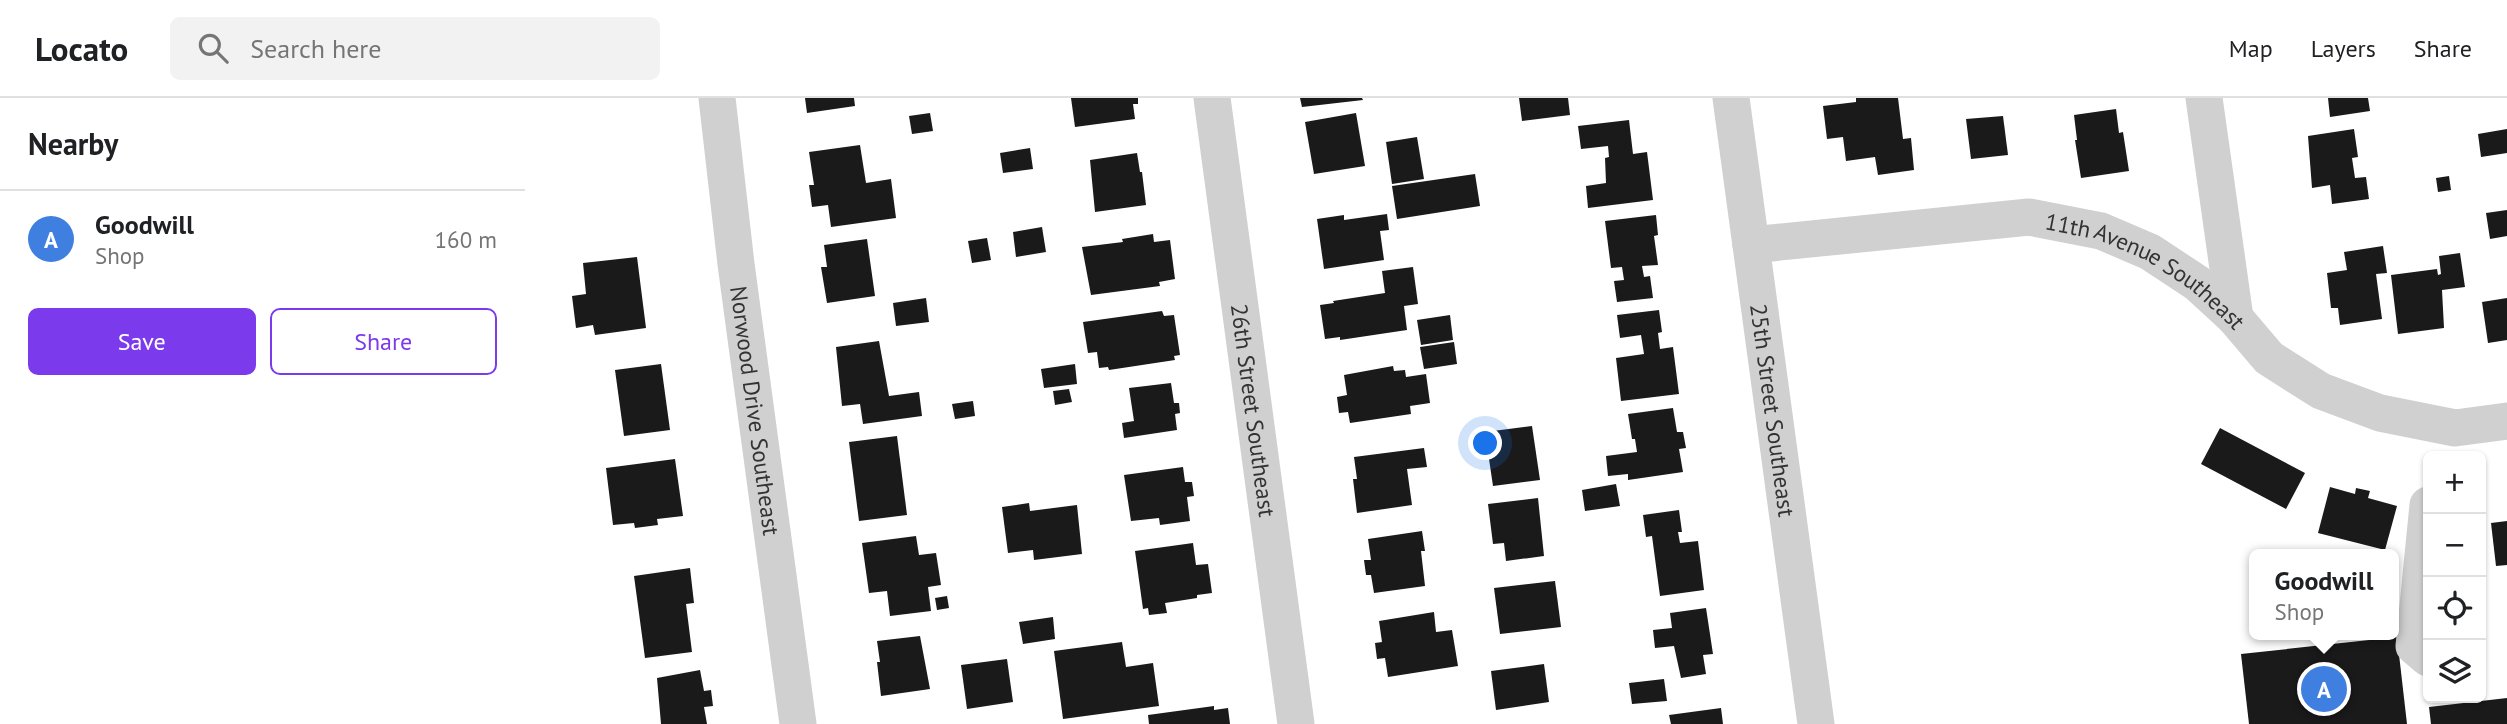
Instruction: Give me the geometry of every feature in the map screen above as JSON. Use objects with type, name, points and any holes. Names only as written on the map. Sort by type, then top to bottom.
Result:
[{"type":"street","name":"Norwood Drive Southeast","points":[[717,98],[736,264],[798,724]]},
{"type":"street","name":"26th Street Southeast","points":[[1212,98],[1296,724]]},
{"type":"street","name":"25th Street Southeast","points":[[1731,98],[1815,724]]},
{"type":"street","points":[[2204,98],[2235,318]]},
{"type":"street","name":"11th Avenue Southeast","points":[[1751,245],[2029,217],[2101,231],[2150,252],[2197,283],[2235,318],[2269,358],[2321,391],[2379,413],[2435,441],[2455,428],[2507,421]]},
{"type":"street","points":[[2423,654],[2413,646],[2427,514]]},
{"type":"building","points":[[805,98],[854,98],[855,106],[807,113]]},
{"type":"building","points":[[1071,98],[1138,98],[1138,104],[1133,104],[1135,119],[1075,127]]},
{"type":"building","points":[[1300,98],[1362,98],[1363,100],[1302,107]]},
{"type":"building","points":[[1519,98],[1568,98],[1570,115],[1522,121]]},
{"type":"building","points":[[1856,98],[1898,98],[1903,139],[1911,138],[1914,170],[1878,175],[1875,157],[1846,161],[1843,137],[1827,139],[1823,106],[1856,102]]},
{"type":"building","points":[[2328,98],[2368,98],[2370,111],[2330,117]]},
{"type":"building","points":[[2116,109],[2119,133],[2123,132],[2129,171],[2081,178],[2074,115]]},
{"type":"building","points":[[930,113],[933,131],[912,134],[909,116]]},
{"type":"building","points":[[1356,113],[1365,166],[1314,174],[1305,122]]},
{"type":"building","points":[[2003,116],[2008,155],[1971,159],[1966,119]]},
{"type":"building","points":[[1629,120],[1633,154],[1647,152],[1653,200],[1588,208],[1586,186],[1606,183],[1605,158],[1609,157],[1608,146],[1581,149],[1578,126]]},
{"type":"building","points":[[2354,129],[2358,157],[2352,158],[2355,178],[2366,177],[2369,199],[2332,204],[2330,185],[2312,188],[2308,136]]},
{"type":"building","points":[[2507,129],[2507,153],[2481,157],[2478,134]]},
{"type":"building","points":[[1417,137],[1424,179],[1392,184],[1386,142]]},
{"type":"building","points":[[860,145],[866,183],[891,179],[896,218],[831,227],[828,205],[812,207],[809,185],[814,185],[809,152]]},
{"type":"building","points":[[1030,148],[1033,169],[1003,173],[1000,153]]},
{"type":"building","points":[[1137,153],[1146,205],[1095,212],[1090,160]]},
{"type":"building","points":[[1475,174],[1480,206],[1397,219],[1392,186]]},
{"type":"building","points":[[2449,176],[2451,190],[2438,192],[2436,178]]},
{"type":"building","points":[[2507,210],[2507,236],[2490,239],[2486,213]]},
{"type":"building","points":[[1387,214],[1389,230],[1380,231],[1384,260],[1324,269],[1317,219],[1344,215],[1344,220]]},
{"type":"building","points":[[1656,215],[1658,235],[1654,236],[1658,265],[1642,266],[1644,277],[1650,276],[1653,298],[1617,302],[1614,281],[1624,280],[1622,267],[1611,268],[1605,221]]},
{"type":"building","points":[[1042,227],[1046,252],[1016,257],[1013,232]]},
{"type":"building","points":[[1153,234],[1154,242],[1170,240],[1175,279],[1159,282],[1160,286],[1091,295],[1082,247],[1123,242],[1122,239]]},
{"type":"building","points":[[987,238],[991,260],[972,263],[968,241]]},
{"type":"building","points":[[867,239],[875,296],[827,303],[821,267],[827,267],[824,245]]},
{"type":"building","points":[[2383,246],[2387,273],[2376,274],[2382,319],[2340,325],[2338,308],[2331,308],[2327,273],[2347,270],[2344,252]]},
{"type":"building","points":[[2460,253],[2465,287],[2442,290],[2444,328],[2398,334],[2391,275],[2437,269],[2438,275],[2441,274],[2439,256]]},
{"type":"building","points":[[637,257],[646,328],[595,335],[593,325],[576,328],[572,296],[586,294],[583,263]]},
{"type":"building","points":[[1413,267],[1418,304],[1404,306],[1407,330],[1340,340],[1340,337],[1325,339],[1320,305],[1385,293],[1382,271]]},
{"type":"building","points":[[926,298],[929,322],[896,326],[893,303]]},
{"type":"building","points":[[2507,298],[2507,340],[2488,343],[2482,302]]},
{"type":"building","points":[[1659,310],[1662,332],[1658,333],[1660,349],[1673,347],[1679,394],[1621,401],[1616,358],[1644,354],[1641,335],[1620,338],[1617,315]]},
{"type":"building","points":[[1162,311],[1164,316],[1174,315],[1180,355],[1174,356],[1175,360],[1109,370],[1108,367],[1099,368],[1097,352],[1088,353],[1083,322]]},
{"type":"building","points":[[1450,315],[1453,340],[1421,345],[1417,320]]},
{"type":"building","points":[[879,341],[889,396],[919,392],[922,416],[863,424],[860,404],[842,406],[836,347]]},
{"type":"building","points":[[1454,342],[1457,364],[1424,369],[1420,347]]},
{"type":"building","points":[[661,364],[670,430],[624,436],[615,370]]},
{"type":"building","points":[[1075,364],[1077,384],[1044,388],[1041,369]]},
{"type":"building","points":[[1393,366],[1394,371],[1405,370],[1406,377],[1426,374],[1430,403],[1410,406],[1411,414],[1350,423],[1348,412],[1339,413],[1337,397],[1347,395],[1344,375]]},
{"type":"building","points":[[1171,383],[1174,403],[1179,403],[1180,413],[1175,414],[1177,430],[1124,438],[1122,423],[1134,421],[1129,388]]},
{"type":"building","points":[[1069,389],[1072,402],[1055,405],[1053,391]]},
{"type":"building","points":[[973,401],[975,416],[955,419],[952,404]]},
{"type":"building","points":[[1673,408],[1677,432],[1683,432],[1686,448],[1679,449],[1683,472],[1628,480],[1628,474],[1608,476],[1606,456],[1637,452],[1628,414]]},
{"type":"building","points":[[1532,426],[1540,480],[1493,486],[1485,432]]},
{"type":"building","points":[[2220,428],[2305,473],[2286,509],[2201,464]]},
{"type":"building","points":[[897,436],[907,515],[859,521],[849,442]]},
{"type":"building","points":[[1424,448],[1427,467],[1407,469],[1412,505],[1357,513],[1353,479],[1357,479],[1354,457]]},
{"type":"building","points":[[675,459],[683,516],[657,519],[658,525],[635,528],[634,523],[613,525],[606,468]]},
{"type":"building","points":[[1183,467],[1185,482],[1192,482],[1194,496],[1187,497],[1190,521],[1160,525],[1159,518],[1131,521],[1124,475]]},
{"type":"building","points":[[1616,484],[1620,506],[1585,511],[1582,490]]},
{"type":"building","points":[[2330,487],[2355,494],[2356,488],[2370,491],[2368,498],[2397,506],[2385,549],[2318,533]]},
{"type":"building","points":[[1538,498],[1544,556],[1506,561],[1504,543],[1493,544],[1488,504]]},
{"type":"building","points":[[1029,503],[1030,511],[1077,505],[1082,554],[1034,560],[1033,550],[1008,553],[1002,507]]},
{"type":"building","points":[[1679,510],[1682,532],[1678,532],[1680,543],[1698,541],[1704,590],[1660,596],[1652,536],[1646,537],[1643,515]]},
{"type":"building","points":[[2507,521],[2507,565],[2496,566],[2491,523]]},
{"type":"building","points":[[1422,531],[1425,586],[1374,593],[1371,575],[1366,575],[1364,560],[1371,560],[1368,539]]},
{"type":"building","points":[[916,536],[919,555],[936,553],[941,585],[928,587],[931,611],[890,616],[887,591],[869,593],[862,543]]},
{"type":"building","points":[[1193,543],[1196,565],[1208,564],[1212,593],[1165,603],[1167,613],[1149,615],[1148,608],[1143,609],[1135,551]]},
{"type":"building","points":[[690,568],[694,603],[686,604],[692,652],[645,658],[634,576]]},
{"type":"building","points":[[1555,581],[1561,627],[1500,634],[1494,588]]},
{"type":"building","points":[[947,596],[949,608],[937,610],[935,598]]},
{"type":"building","points":[[1706,608],[1713,654],[1703,655],[1706,674],[1681,678],[1674,646],[1655,648],[1653,630],[1672,628],[1670,613]]},
{"type":"building","points":[[1434,612],[1436,632],[1452,630],[1458,666],[1388,677],[1385,658],[1377,659],[1375,643],[1382,642],[1379,621]]},
{"type":"building","points":[[1053,617],[1055,639],[1023,644],[1019,622]]},
{"type":"building","points":[[920,636],[930,689],[881,696],[877,641]]},
{"type":"building","points":[[2369,640],[2397,640],[2407,724],[2249,724],[2241,654]]},
{"type":"building","points":[[1122,642],[1126,667],[1153,663],[1159,706],[1063,719],[1054,651]]},
{"type":"building","points":[[1007,659],[1013,702],[967,709],[961,665]]},
{"type":"building","points":[[1544,664],[1549,702],[1496,710],[1491,671]]},
{"type":"building","points":[[700,670],[704,691],[711,690],[713,706],[704,707],[707,724],[661,724],[657,678]]},
{"type":"building","points":[[1664,679],[1667,701],[1632,704],[1629,683]]},
{"type":"building","points":[[2507,698],[2507,724],[2431,724],[2429,707],[2486,703],[2486,700]]},
{"type":"building","points":[[1214,706],[1214,710],[1228,708],[1230,724],[1149,724],[1148,715]]},
{"type":"building","points":[[1721,708],[1723,724],[1671,724],[1669,715]]},
{"type":"place","name":"Goodwill","points":[[2324,689]]}]
